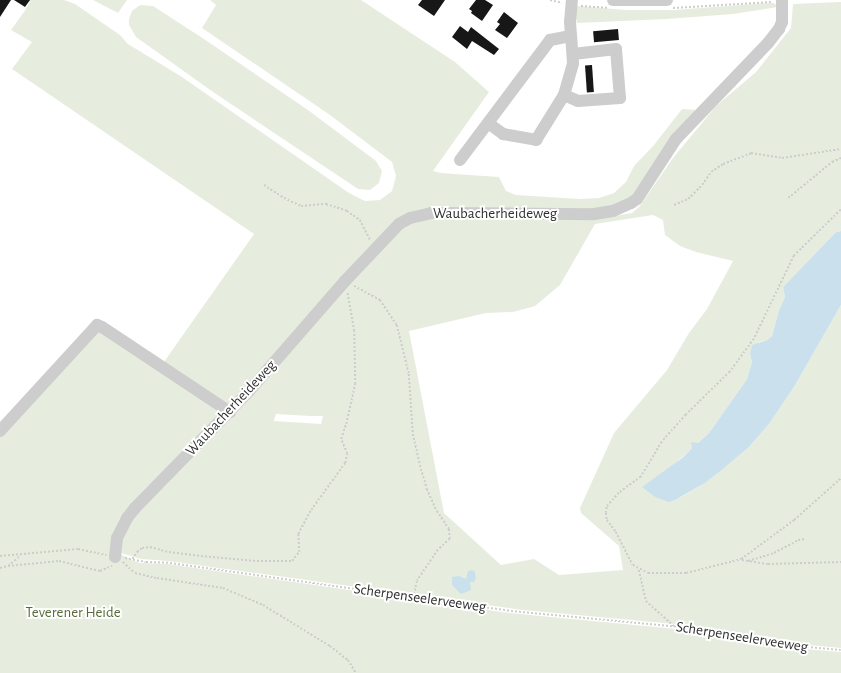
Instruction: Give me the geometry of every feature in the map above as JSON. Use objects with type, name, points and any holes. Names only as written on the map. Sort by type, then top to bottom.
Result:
[{"type":"street","points":[[612,0],[666,0]]},
{"type":"street","name":"Waubacherheideweg","points":[[115,557],[117,538],[127,518],[135,508],[230,412],[345,281],[399,224],[410,218],[431,213],[594,214],[613,211],[631,203],[637,199],[676,139],[768,43],[779,29],[782,22],[782,0]]},
{"type":"street","points":[[488,123],[503,134],[536,140],[564,95],[573,63],[571,36],[572,2]]},
{"type":"street","points":[[460,160],[550,40],[571,36]]},
{"type":"street","points":[[564,95],[578,101],[620,98],[616,50],[572,54]]},
{"type":"street","points":[[0,431],[97,325],[230,412]]},
{"type":"path","points":[[674,204],[688,199],[702,185],[711,172],[723,164],[751,153],[782,158],[841,149]]},
{"type":"path","points":[[788,198],[832,162],[841,158]]},
{"type":"path","points":[[264,185],[284,198],[301,206],[326,204],[347,211],[360,220],[369,238],[373,252]]},
{"type":"path","points":[[841,210],[794,256],[770,309],[754,339],[730,372],[686,415],[667,437],[641,477],[619,493],[607,508],[607,520],[616,532],[633,565],[639,570],[648,573],[686,573],[741,559],[794,520],[841,478]]},
{"type":"path","points":[[132,559],[137,552],[147,547],[178,554],[257,561],[292,561],[299,552],[298,534],[311,510],[345,463],[347,454],[341,439],[355,384],[355,339],[345,281]]},
{"type":"path","points":[[345,281],[380,300],[397,325],[409,374],[413,434],[420,469],[430,496],[449,529],[450,539],[438,550],[417,581],[414,597]]},
{"type":"path","points":[[746,562],[774,553],[798,540],[805,539]]},
{"type":"path","name":"Scherpenseelerveeweg","points":[[0,556],[78,549],[115,557],[170,563],[511,611],[707,630],[782,645],[841,650]]},
{"type":"path","points":[[8,566],[19,559],[20,555]]},
{"type":"path","points":[[0,568],[59,561],[100,571],[110,567],[114,563],[115,557],[125,562],[135,573],[157,578],[224,588],[264,605],[330,646],[348,660],[356,673]]},
{"type":"path","points":[[741,559],[746,562],[768,564],[841,562]]},
{"type":"path","points":[[639,570],[646,601],[666,620],[676,627]]},
{"type":"green space","name":"Teverener Heide","points":[[27,0],[64,0],[75,4],[120,35],[128,44],[182,77],[349,193],[365,201],[380,200],[392,191],[396,176],[392,162],[330,115],[202,28],[216,5],[210,0],[361,0],[455,62],[489,92],[433,171],[441,173],[499,177],[506,191],[516,195],[580,199],[599,198],[614,193],[626,182],[634,166],[654,145],[682,109],[697,110],[630,199],[590,220],[632,213],[639,207],[673,158],[716,106],[756,72],[791,28],[793,4],[841,2],[841,231],[836,232],[783,287],[785,297],[779,310],[772,336],[767,340],[759,342],[750,354],[752,362],[747,379],[709,433],[670,468],[643,487],[681,497],[705,483],[749,447],[769,424],[794,387],[841,305],[841,648],[777,642],[685,625],[523,610],[168,561],[141,559],[114,551],[140,563],[168,564],[509,613],[698,631],[780,647],[841,652],[841,673],[0,673],[0,436],[98,330],[159,369],[254,234],[12,69],[32,42],[11,30],[30,2]],"holes":[[[653,215],[663,220],[665,235],[680,246],[696,252],[733,261],[707,309],[689,333],[667,370],[614,433],[580,508],[581,513],[619,546],[623,570],[559,575],[534,559],[501,565],[444,513],[409,331],[486,313],[513,312],[535,306],[560,285],[595,224]],[[276,414],[310,416],[323,416],[321,424],[274,421],[273,423]]]},
{"type":"green space","points":[[93,0],[127,0],[118,13]]},
{"type":"green space","points":[[774,3],[778,7],[733,14],[577,23],[575,13],[577,6],[625,10],[674,10]]},
{"type":"green space","points":[[140,5],[153,6],[308,110],[376,161],[382,171],[379,183],[370,190],[358,189],[213,92],[136,37],[129,25],[129,19],[132,11]]},
{"type":"water","points":[[841,231],[841,305],[794,387],[769,424],[749,447],[705,483],[669,502],[655,497],[642,487],[682,458],[692,448],[691,442],[698,443],[709,433],[747,379],[752,362],[750,354],[752,345],[767,340],[772,336],[779,310],[785,297],[783,287],[836,232]]},
{"type":"water","points":[[472,570],[475,572],[476,578],[474,582],[470,582],[471,590],[461,594],[452,585],[452,577],[459,576],[466,579],[468,571]]},
{"type":"building","points":[[0,0],[11,0],[0,17]]},
{"type":"building","points":[[14,0],[30,0],[25,7]]},
{"type":"building","points":[[422,0],[445,0],[434,16],[418,5]]},
{"type":"building","points":[[476,0],[485,0],[493,5],[482,21],[471,13],[472,11],[469,9]]},
{"type":"building","points":[[504,12],[518,23],[507,38],[495,30],[500,24],[497,22]]},
{"type":"building","points":[[460,26],[468,32],[471,27],[499,49],[494,55],[472,41],[467,49],[452,37]]},
{"type":"building","points":[[618,29],[619,40],[594,42],[593,31]]},
{"type":"building","points":[[585,65],[592,65],[594,92],[587,92]]}]
